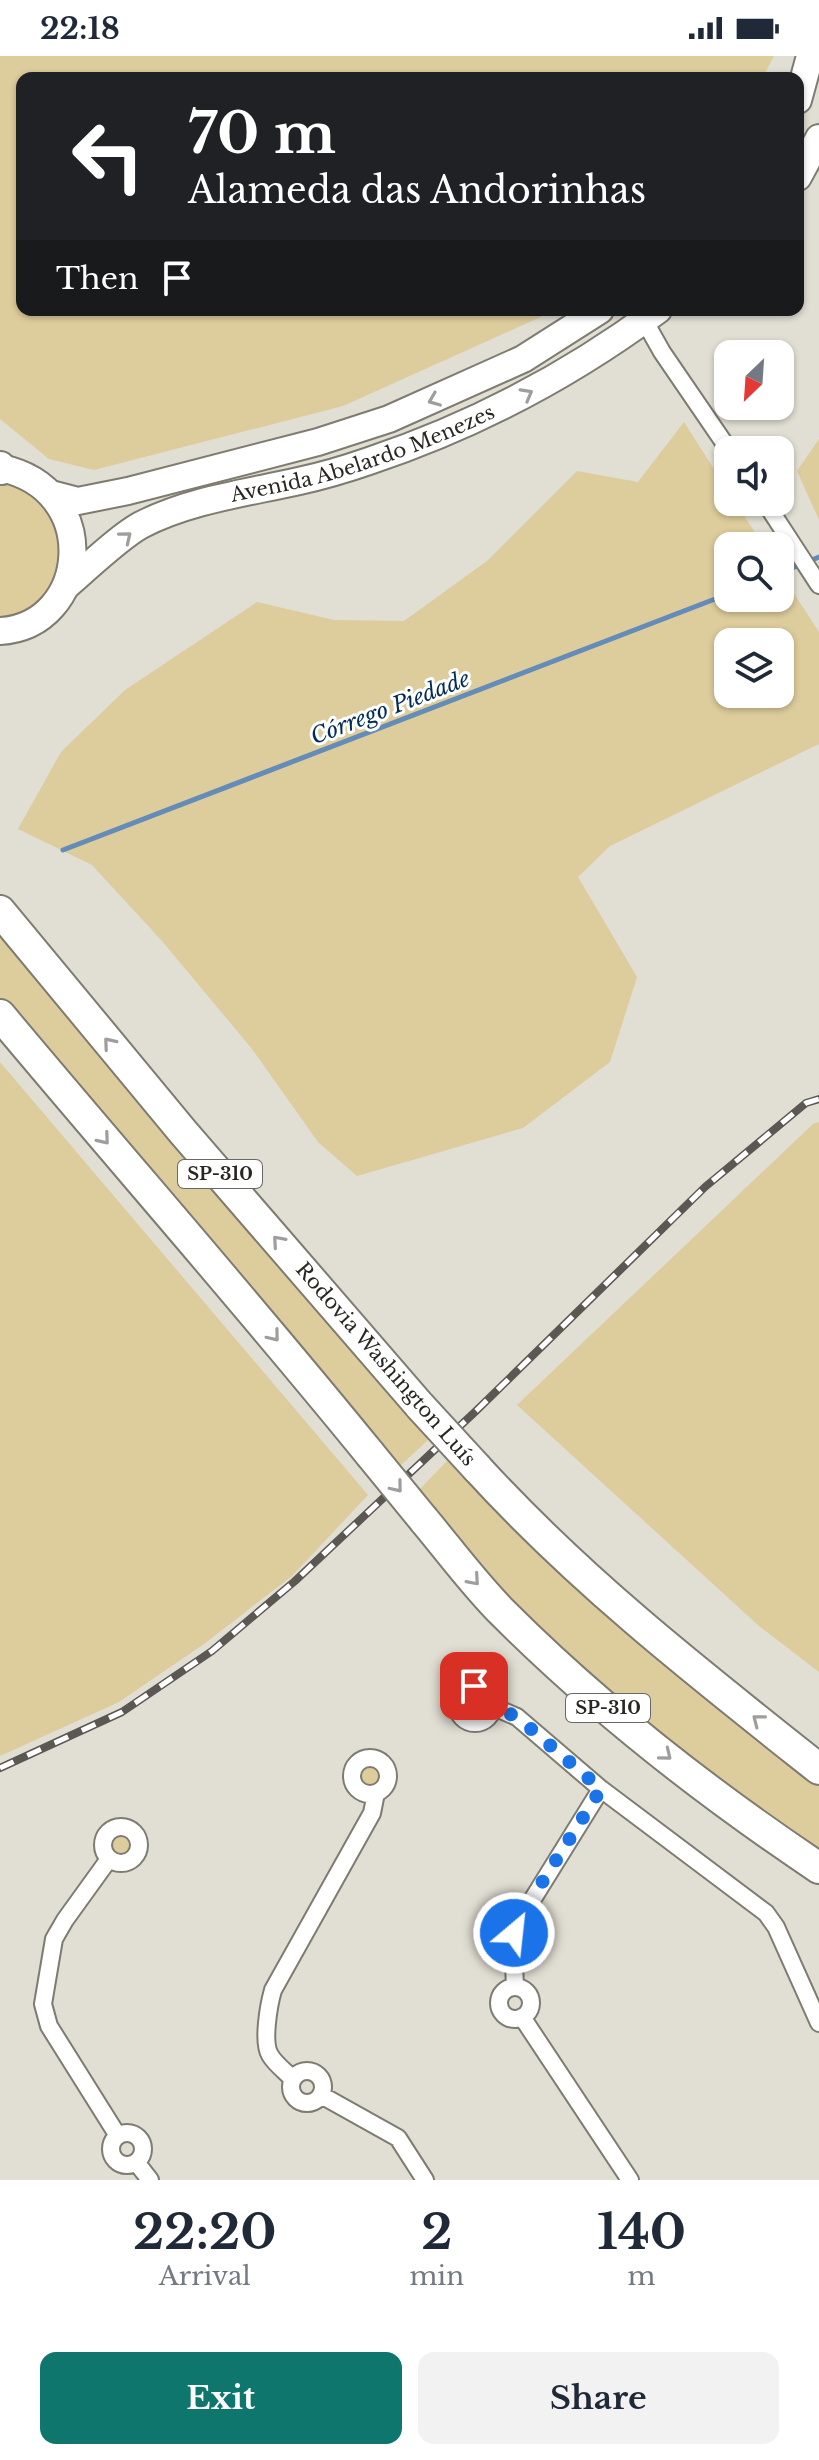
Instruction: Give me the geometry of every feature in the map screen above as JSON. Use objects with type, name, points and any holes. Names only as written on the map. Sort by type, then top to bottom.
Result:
[{"type":"highway","name":"Rodovia Washington Luís","points":[[0,911],[183,1132],[420,1406],[526,1522],[569,1564],[697,1673],[819,1769]]},
{"type":"highway","name":"SP-310","points":[[0,1015],[261,1320],[501,1611],[671,1759],[819,1868]]},
{"type":"main road","points":[[804,78],[810,56]]},
{"type":"main road","points":[[804,166],[819,138]]},
{"type":"main road","name":"Avenida Abelardo Menezes","points":[[51,494],[78,501],[128,491],[318,442],[389,419],[523,359],[591,316]]},
{"type":"main road","name":"Avenida Abelardo Menezes","points":[[0,631],[32,622],[51,606],[66,586],[140,526],[192,505],[303,481],[440,435],[498,410],[554,380],[650,316]]},
{"type":"main road","points":[[1,468],[20,473],[51,494],[67,519],[74,547],[66,586]]},
{"type":"street","points":[[651,316],[662,352],[719,436]]},
{"type":"street","points":[[774,516],[819,585]]},
{"type":"street","points":[[494,1707],[517,1717],[601,1789],[766,1913],[776,1927],[819,2023]]},
{"type":"street","points":[[515,1987],[513,1941],[516,1926],[601,1789]]},
{"type":"street","points":[[376,1793],[372,1813],[273,1990],[267,2050],[293,2079],[298,2073],[312,2072],[322,2081],[321,2095],[398,2138],[425,2180]]},
{"type":"street","points":[[109,1859],[54,1939],[43,2010],[49,2026],[118,2136],[113,2141],[113,2155],[123,2164],[136,2162],[150,2180]]},
{"type":"street","points":[[515,1987],[522,1989],[531,1999],[531,2006],[522,2017],[509,2017],[500,2006],[503,1993],[515,1987]]},
{"type":"street","points":[[522,2017],[630,2180]]},
{"type":"shaded area","points":[[0,56],[774,56],[765,72],[16,72],[16,316],[543,316],[343,406],[94,470],[49,459],[0,419]]},
{"type":"shaded area","points":[[684,422],[714,469],[714,516],[744,516],[755,532],[714,532],[714,612],[794,612],[794,594],[819,632],[819,744],[610,846],[578,877],[637,977],[610,1062],[523,1128],[357,1176],[318,1142],[252,1049],[162,941],[92,865],[18,829],[61,752],[125,690],[257,602],[334,620],[404,621],[487,561],[577,471],[638,482]]},
{"type":"shaded area","points":[[819,439],[819,520],[797,471]]},
{"type":"shaded area","points":[[0,476],[54,508],[65,564],[33,612],[0,624]]},
{"type":"shaded area","points":[[0,927],[421,1425],[419,1428],[429,1439],[400,1466],[0,999]]},
{"type":"shaded area","points":[[0,1062],[368,1495],[292,1576],[204,1644],[119,1702],[0,1756]]},
{"type":"shaded area","points":[[819,1122],[819,1672],[759,1626],[517,1405],[813,1124]]},
{"type":"shaded area","points":[[448,1460],[819,1781],[819,1859],[714,1784],[504,1600],[415,1494]]},
{"type":"shaded area","points":[[475,1695],[482,1698],[485,1705],[482,1712],[475,1715],[468,1712],[465,1705],[468,1698]]},
{"type":"shaded area","points":[[370,1766],[377,1769],[380,1776],[377,1783],[370,1786],[363,1783],[360,1776],[363,1769]]},
{"type":"shaded area","points":[[121,1835],[128,1838],[131,1845],[128,1852],[121,1855],[114,1852],[111,1845],[114,1838]]},
{"type":"waterway","name":"Córrego Piedade","points":[[794,567],[819,557]]},
{"type":"waterway","name":"Córrego Piedade","points":[[63,850],[714,599]]},
{"type":"railway","points":[[0,1768],[122,1712],[212,1651],[295,1581],[477,1410],[705,1187],[806,1103],[819,1099]]},
{"type":"route","points":[[474,1686],[486,1690],[494,1707],[517,1717],[601,1789],[519,1919],[514,1933]]}]
